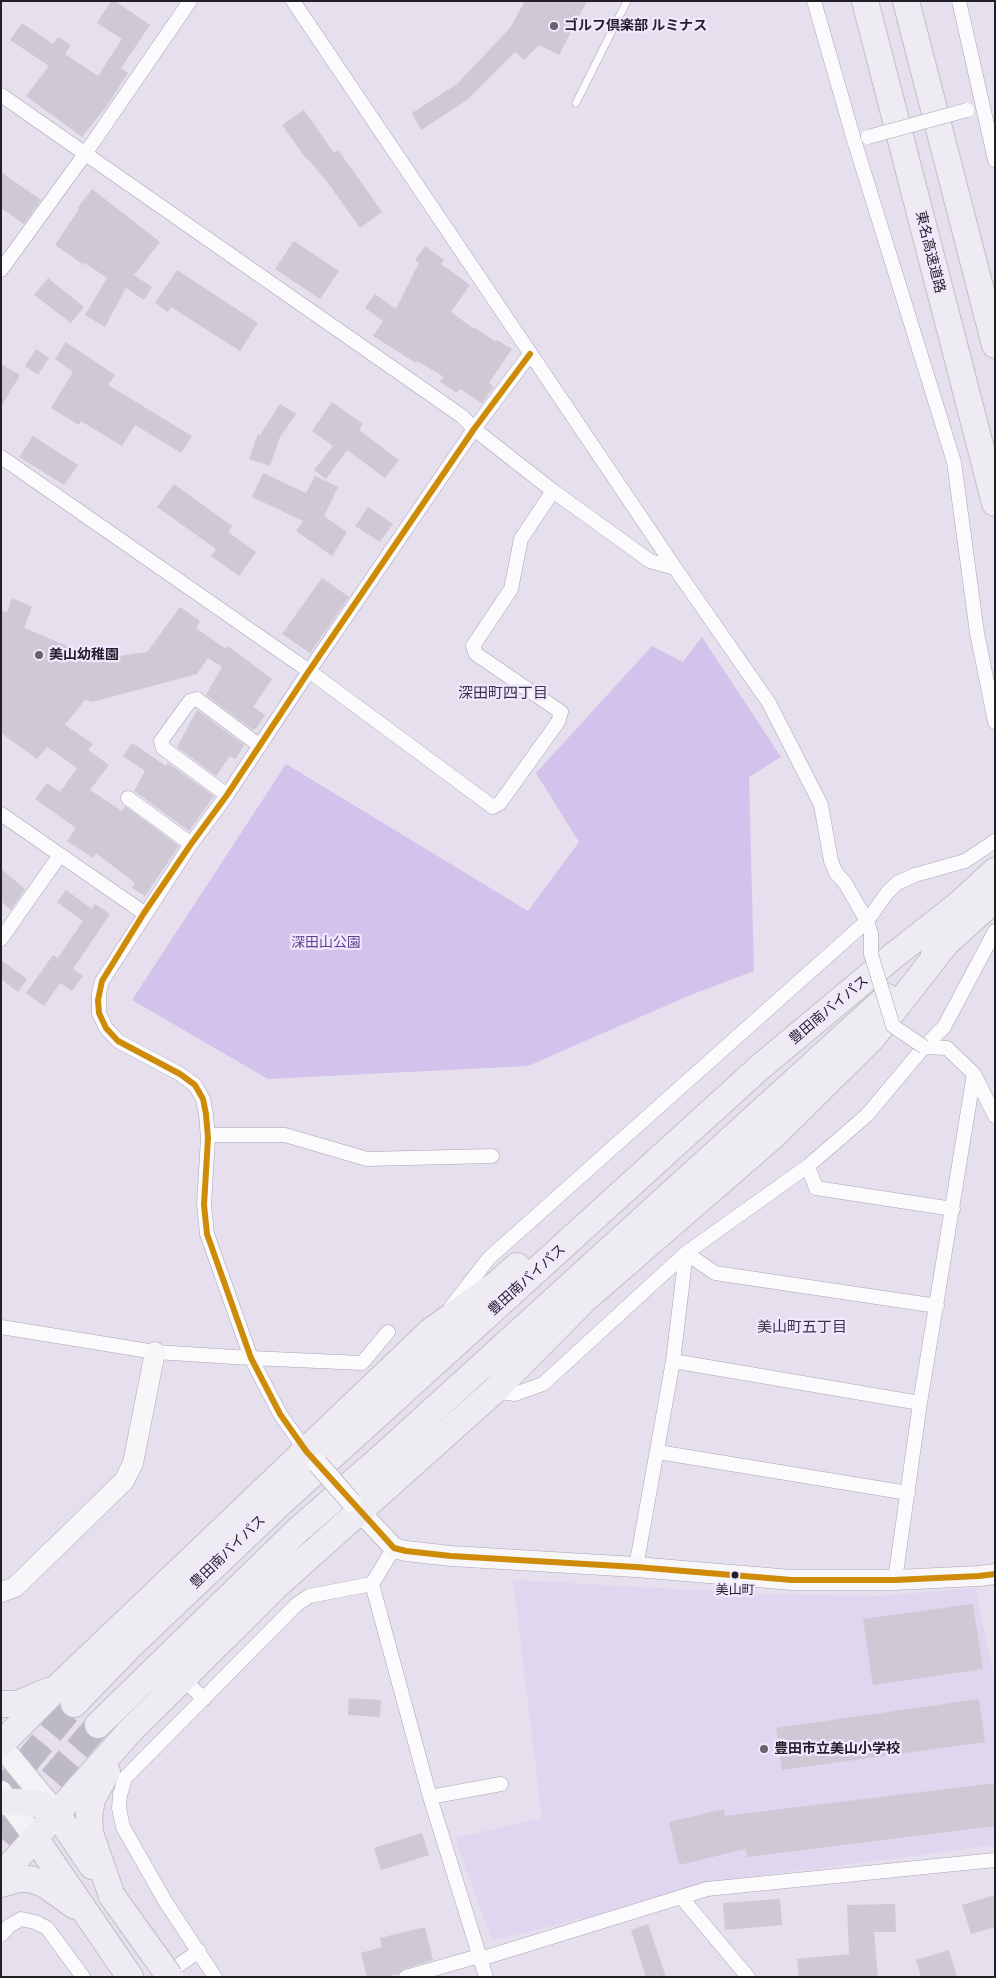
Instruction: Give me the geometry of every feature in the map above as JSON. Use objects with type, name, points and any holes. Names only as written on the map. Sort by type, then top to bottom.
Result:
[{"type":"highway","name":"東名高速道路","points":[[865,1],[995,502]]},
{"type":"highway","points":[[906,1],[995,344]]},
{"type":"highway","name":"豊田南バイパス","points":[[67,1695],[131,1645],[275,1508],[758,1068],[958,905],[995,871]]},
{"type":"highway","name":"豊田南バイパス","points":[[98,1725],[298,1530],[392,1449],[995,899]]},
{"type":"highway","points":[[1,1876],[131,1730],[356,1507],[494,1391],[584,1300],[772,1137],[832,1078],[872,1038],[947,942]]},
{"type":"highway","points":[[1,1745],[67,1695],[312,1457],[432,1331],[498,1283],[678,1120],[827,1000],[886,962]]},
{"type":"highway","points":[[1,1704],[18,1704],[30,1700],[67,1695]]},
{"type":"highway","points":[[112,1896],[90,1833],[89,1815],[92,1798],[131,1730]]},
{"type":"highway","points":[[4,1798],[45,1806],[57,1814],[112,1896],[170,1977]]},
{"type":"highway","points":[[36,1838],[130,1977]]},
{"type":"highway","points":[[1,1884],[18,1879],[30,1879],[44,1884],[91,1919]]},
{"type":"main road","points":[[1,1592],[15,1587],[124,1481],[132,1463],[155,1352]]},
{"type":"main road","points":[[312,1457],[394,1548],[406,1551],[451,1556],[636,1567],[792,1580],[895,1580],[995,1574]]},
{"type":"main road","points":[[1,1745],[57,1814]]},
{"type":"main road","points":[[4,1798],[36,1838]]},
{"type":"street","points":[[1,270],[85,154],[190,1]]},
{"type":"street","points":[[293,1],[675,568],[769,703],[821,805],[831,860],[836,873],[845,883],[869,927],[871,954],[894,1026],[924,1047],[948,1048],[974,1074],[995,1116]]},
{"type":"street","points":[[814,1],[854,140],[954,462],[977,632],[995,722]]},
{"type":"street","points":[[960,1],[995,160]]},
{"type":"street","points":[[1,95],[463,416],[474,429],[553,491],[650,561],[675,568]]},
{"type":"street","points":[[854,140],[984,106]]},
{"type":"street","points":[[312,1457],[280,1414],[251,1358],[207,1234],[204,1205],[208,1136],[204,1107],[195,1084],[118,1041],[106,1028],[98,1013],[98,1000],[102,981],[190,844],[227,795],[474,429],[530,354]]},
{"type":"street","points":[[1,457],[309,671],[493,807],[500,803],[558,722],[561,712],[476,654],[473,646],[511,589],[521,539],[553,491]]},
{"type":"street","points":[[227,795],[163,748],[161,741],[190,700],[197,699],[260,746]]},
{"type":"street","points":[[128,798],[190,844]]},
{"type":"street","points":[[1,814],[144,913]]},
{"type":"street","points":[[432,1331],[489,1258],[869,927],[887,893],[897,883],[915,875],[965,861],[995,841]]},
{"type":"street","points":[[1,939],[60,855]]},
{"type":"street","points":[[494,1391],[515,1394],[543,1384],[686,1253],[808,1166],[867,1115],[924,1047],[944,1028],[995,931]]},
{"type":"street","points":[[895,1580],[920,1403],[974,1074]]},
{"type":"street","points":[[208,1136],[285,1135],[366,1160],[492,1156]]},
{"type":"street","points":[[808,1166],[816,1188],[953,1209]]},
{"type":"street","points":[[686,1253],[715,1272],[937,1306]]},
{"type":"street","points":[[636,1567],[673,1361],[686,1253]]},
{"type":"street","points":[[1,1327],[155,1352],[362,1363],[388,1332]]},
{"type":"street","points":[[673,1361],[920,1403]]},
{"type":"street","points":[[658,1452],[908,1493]]},
{"type":"street","points":[[394,1548],[372,1584],[430,1797],[486,1977]]},
{"type":"street","points":[[215,1977],[144,1866],[123,1827],[120,1802],[125,1778],[296,1605],[309,1596],[372,1584]]},
{"type":"street","points":[[183,1679],[204,1699]]},
{"type":"street","points":[[430,1797],[501,1784]]},
{"type":"street","points":[[406,1977],[480,1958],[707,1889],[995,1860]]},
{"type":"street","points":[[681,1897],[748,1977]]},
{"type":"street","points":[[1,1935],[9,1926],[21,1919],[35,1922],[47,1928],[83,1977]]},
{"type":"street","points":[[162,1977],[199,1951]]},
{"type":"lane","points":[[576,103],[626,1]]},
{"type":"shaded area","name":"豊田市立美山小学校","points":[[513,1580],[764,1594],[877,1596],[975,1588],[995,1680],[995,1845],[704,1883],[676,1895],[492,1941],[455,1838],[542,1818]]},
{"type":"green space","name":"深田山公園","points":[[702,637],[781,757],[749,777],[754,971],[688,996],[528,1066],[268,1079],[132,1000],[286,764],[528,911],[579,842],[536,773],[652,646],[683,662]]},
{"type":"building","points":[[111,1],[115,1],[150,25],[121,68],[128,73],[106,107],[82,137],[26,96],[49,66],[10,40],[22,23],[53,44],[58,37],[71,45],[65,54],[98,76],[122,39],[97,23]]},
{"type":"building","points":[[525,1],[587,1],[559,55],[539,45],[524,60],[515,52],[467,100],[421,130],[412,113],[457,84],[510,28]]},
{"type":"building","points":[[304,110],[334,153],[338,150],[382,212],[360,228],[328,183],[307,160],[282,125]]},
{"type":"building","points":[[1,172],[41,200],[24,224],[1,208]]},
{"type":"building","points":[[92,189],[160,242],[134,275],[152,287],[144,300],[126,288],[105,327],[85,315],[107,278],[55,245]]},
{"type":"building","points":[[294,241],[339,271],[320,299],[275,269]]},
{"type":"building","points":[[425,246],[444,260],[441,264],[470,285],[451,312],[474,329],[512,349],[489,383],[494,387],[482,403],[460,389],[457,393],[440,382],[444,377],[417,361],[416,363],[373,336],[383,321],[365,308],[375,294],[396,309],[419,263],[415,260]]},
{"type":"building","points":[[177,270],[258,323],[240,351],[171,307],[168,312],[155,303]]},
{"type":"building","points":[[48,278],[84,307],[71,323],[34,295]]},
{"type":"building","points":[[66,342],[115,375],[108,385],[192,436],[181,453],[135,425],[122,446],[81,421],[79,425],[51,408],[73,372],[55,359]]},
{"type":"building","points":[[36,349],[49,358],[38,375],[25,366]]},
{"type":"building","points":[[1,364],[20,375],[1,407]]},
{"type":"building","points":[[332,402],[363,424],[359,430],[399,460],[385,478],[347,450],[326,479],[314,470],[333,446],[312,431]]},
{"type":"building","points":[[280,404],[296,414],[280,437],[270,466],[249,459],[258,434],[260,435]]},
{"type":"building","points":[[33,436],[78,465],[64,485],[19,457]]},
{"type":"building","points":[[263,473],[306,493],[315,476],[338,487],[324,516],[347,532],[332,556],[296,531],[303,521],[252,497]]},
{"type":"building","points":[[174,484],[232,526],[228,532],[256,552],[239,576],[211,556],[216,549],[157,507]]},
{"type":"building","points":[[368,507],[393,524],[380,542],[355,526]]},
{"type":"building","points":[[322,578],[349,597],[310,653],[282,634]]},
{"type":"building","points":[[12,598],[32,607],[24,628],[89,655],[105,658],[147,652],[180,607],[200,621],[196,628],[226,649],[228,646],[272,679],[253,707],[265,715],[256,729],[253,730],[206,695],[222,667],[208,658],[197,674],[92,702],[85,700],[65,725],[93,744],[88,750],[109,765],[90,790],[122,811],[125,806],[179,846],[145,896],[132,888],[135,883],[96,853],[93,858],[67,841],[76,828],[35,799],[47,783],[60,792],[77,768],[47,747],[37,759],[1,733],[1,611],[7,612]]},
{"type":"building","points":[[197,710],[244,745],[236,759],[230,756],[216,776],[177,747]]},
{"type":"building","points":[[132,743],[166,766],[168,763],[214,796],[189,831],[134,791],[145,771],[123,756]]},
{"type":"building","points":[[1,869],[25,889],[11,910],[1,901]]},
{"type":"building","points":[[66,890],[92,909],[95,904],[110,914],[73,969],[83,976],[72,991],[60,983],[44,1006],[26,993],[53,955],[58,958],[83,921],[57,902]]},
{"type":"building","points":[[1,960],[27,979],[18,992],[1,979]]},
{"type":"building","points":[[973,1604],[983,1669],[873,1685],[863,1619]]},
{"type":"building","points":[[349,1698],[381,1700],[380,1717],[348,1715]]},
{"type":"building","points":[[979,1699],[985,1742],[782,1770],[776,1728]]},
{"type":"building","points":[[995,1783],[995,1826],[747,1857],[746,1849],[679,1865],[669,1822],[724,1809],[725,1816]]},
{"type":"building","points":[[422,1833],[429,1855],[381,1870],[374,1848]]},
{"type":"building","points":[[995,1895],[995,1927],[971,1934],[962,1905]]},
{"type":"building","points":[[780,1899],[782,1925],[725,1930],[723,1903]]},
{"type":"building","points":[[895,1904],[896,1932],[874,1932],[878,1977],[799,1977],[797,1959],[849,1954],[847,1905]]},
{"type":"building","points":[[648,1924],[666,1977],[646,1977],[631,1930]]},
{"type":"building","points":[[425,1927],[433,1960],[404,1969],[398,1974],[385,1977],[367,1977],[361,1953],[382,1947],[380,1938]]},
{"type":"building","points":[[949,1950],[957,1977],[921,1977],[916,1960]]},
{"type":"tunnel","points":[[1,1793],[74,1704]]},
{"type":"tunnel","points":[[1,1838],[98,1725]]},
{"type":"transit line","points":[[530,354],[474,429],[227,795],[144,913],[102,981],[98,1000],[99,1013],[106,1028],[118,1041],[180,1074],[195,1085],[203,1099],[208,1138],[204,1205],[207,1234],[251,1358],[280,1414],[306,1451],[394,1548],[451,1556],[636,1567],[792,1580],[895,1580],[995,1574]]},
{"type":"place","name":"ゴルフ倶楽部 ルミナス","points":[[554,26]]},
{"type":"place","name":"美山幼稚園","points":[[39,655]]},
{"type":"place","name":"美山町","points":[[735,1575]]},
{"type":"place","name":"豊田市立美山小学校","points":[[764,1749]]},
{"type":"district","name":"深田町四丁目","points":[[503,694]]},
{"type":"district","name":"美山町五丁目","points":[[802,1328]]}]
